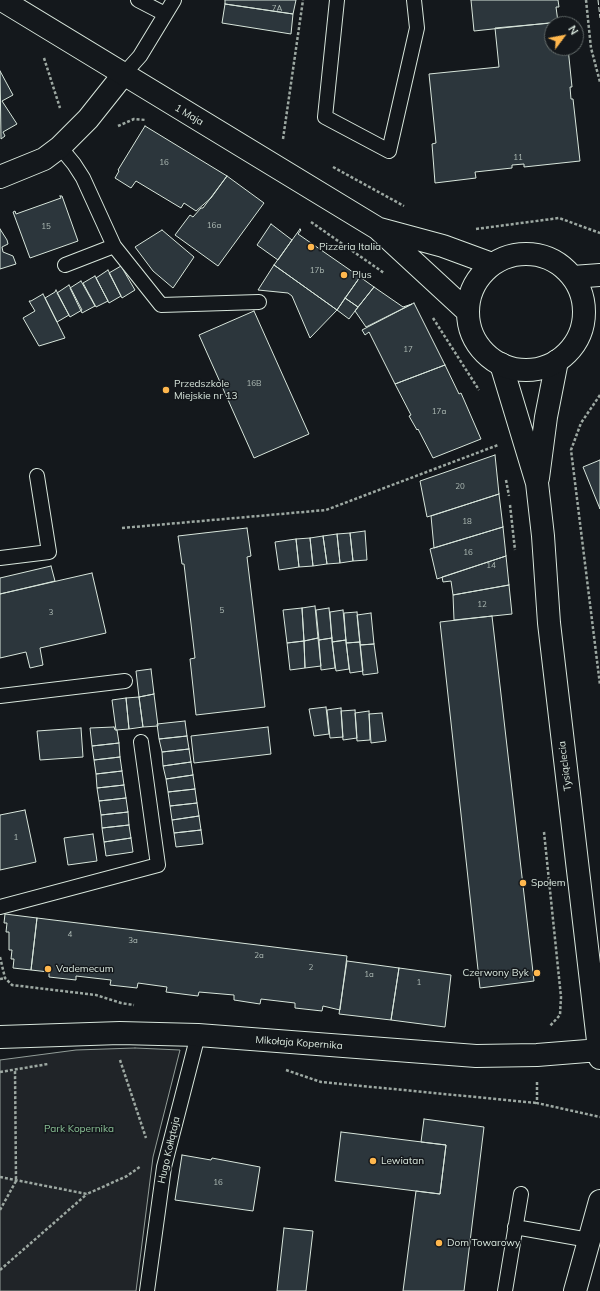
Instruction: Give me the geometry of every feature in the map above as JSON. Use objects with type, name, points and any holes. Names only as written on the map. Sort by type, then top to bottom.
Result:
[{"type":"street","name":"1 Maja","points":[[2,0],[123,75],[377,228]]},
{"type":"street","points":[[0,177],[44,158],[60,147],[88,119],[123,75]]},
{"type":"street","points":[[377,228],[443,246],[492,264]]},
{"type":"street","points":[[377,228],[468,312]]},
{"type":"street","points":[[526,253],[549,259],[560,264],[573,277],[580,291],[584,306],[592,318],[570,351],[557,361],[539,369],[520,370],[501,364],[488,355],[477,343],[470,328],[468,312],[470,294],[479,277],[492,264],[508,256],[526,253]]},
{"type":"street","points":[[573,277],[600,276]]},
{"type":"street","points":[[537,483],[546,417],[557,361]]},
{"type":"street","points":[[501,364],[537,483]]},
{"type":"street","name":"Tysiąclecia","points":[[537,483],[543,536],[549,623],[599,1052]]},
{"type":"street","name":"Mikołaja Kopernika","points":[[0,1037],[120,1033],[198,1035],[476,1056],[599,1052]]},
{"type":"street","points":[[575,1291],[600,1202]]},
{"type":"lane","points":[[138,0],[165,14]]},
{"type":"lane","points":[[123,75],[140,56],[174,0]]},
{"type":"lane","points":[[336,0],[325,117],[388,151],[417,28],[414,0]]},
{"type":"lane","points":[[60,147],[83,178],[114,246],[161,305],[259,302]]},
{"type":"lane","points":[[65,265],[114,246]]},
{"type":"lane","points":[[0,558],[49,552],[37,476]]},
{"type":"lane","points":[[0,696],[125,681]]},
{"type":"lane","points":[[0,906],[158,865],[141,742]]},
{"type":"lane","name":"Hugo Kołłątaja","points":[[147,1291],[164,1167],[198,1035]]},
{"type":"lane","points":[[506,1291],[521,1194]]},
{"type":"lane","points":[[516,1227],[589,1240]]},
{"type":"path","points":[[289,144],[283,140],[303,0]]},
{"type":"path","points":[[586,0],[591,48],[600,82]]},
{"type":"path","points":[[44,56],[60,110]]},
{"type":"path","points":[[113,130],[134,119],[148,120]]},
{"type":"path","points":[[330,166],[411,210]]},
{"type":"path","points":[[474,229],[559,218],[600,233]]},
{"type":"path","points":[[310,221],[386,275]]},
{"type":"path","points":[[429,314],[483,396]]},
{"type":"path","points":[[600,395],[581,423],[572,450],[600,685]]},
{"type":"path","points":[[122,528],[326,510],[498,444],[500,452]]},
{"type":"path","points":[[505,475],[510,498],[515,553]]},
{"type":"path","points":[[537,1103],[536,1032],[550,1026],[560,1015],[561,997],[544,830]]},
{"type":"path","points":[[0,957],[5,978],[12,985],[96,995],[121,1003],[137,1005]]},
{"type":"path","points":[[0,979],[5,978]]},
{"type":"path","points":[[125,1058],[119,1058],[148,1143]]},
{"type":"path","points":[[0,1072],[54,1063]]},
{"type":"path","points":[[0,1210],[16,1180],[15,1070]]},
{"type":"path","points":[[280,1070],[288,1071],[321,1082],[537,1103],[600,1117]]},
{"type":"path","points":[[0,1270],[87,1194],[127,1176],[142,1165]]},
{"type":"path","points":[[0,1177],[87,1194]]},
{"type":"green space","name":"Park Kopernika","points":[[135,1048],[180,1050],[153,1157],[136,1291],[0,1291],[0,1060],[76,1050]]},
{"type":"building","points":[[225,0],[296,0],[293,14],[225,4]]},
{"type":"building","points":[[471,0],[558,0],[559,7],[556,7],[557,16],[544,16],[544,24],[474,31]]},
{"type":"building","points":[[225,4],[293,14],[291,34],[222,23]]},
{"type":"building","points":[[544,24],[544,56],[569,56],[572,87],[570,87],[571,99],[573,99],[580,161],[524,167],[524,164],[512,165],[512,168],[475,172],[476,178],[435,183],[432,144],[436,143],[429,74],[499,67],[495,28]]},
{"type":"building","points":[[0,71],[13,95],[2,101],[17,124],[3,132],[5,136],[1,139]]},
{"type":"building","points":[[145,126],[227,176],[211,198],[196,211],[184,203],[181,208],[136,181],[131,188],[115,178],[119,171],[118,170]]},
{"type":"building","points":[[227,176],[264,203],[218,266],[175,235],[190,215],[193,217],[201,208],[203,208]]},
{"type":"building","points":[[60,196],[62,196],[78,241],[30,258],[13,212],[15,211],[16,214],[61,198]]},
{"type":"building","points":[[271,224],[292,240],[278,260],[257,245]]},
{"type":"building","points":[[0,229],[8,244],[2,247],[3,252],[13,256],[16,264],[0,269]]},
{"type":"building","points":[[300,229],[301,230],[298,234],[360,277],[337,310],[274,265]]},
{"type":"building","points":[[162,230],[194,257],[173,288],[153,271],[135,247]]},
{"type":"building","points":[[274,265],[337,310],[310,338],[292,296],[288,293],[258,290]]},
{"type":"building","points":[[121,266],[135,290],[122,298],[109,273]]},
{"type":"building","points":[[108,270],[121,296],[109,303],[96,278]]},
{"type":"building","points":[[95,276],[108,301],[96,307],[83,283]]},
{"type":"building","points":[[360,277],[374,287],[358,307],[345,298]]},
{"type":"building","points":[[81,281],[95,306],[82,313],[70,288]]},
{"type":"building","points":[[69,285],[82,310],[70,317],[57,293]]},
{"type":"building","points":[[374,287],[403,307],[412,304],[366,327],[355,311]]},
{"type":"building","points":[[56,290],[69,315],[57,322],[45,298]]},
{"type":"building","points":[[43,294],[65,338],[39,346],[23,318],[35,311],[29,301]]},
{"type":"building","points":[[345,298],[358,307],[349,319],[337,310]]},
{"type":"building","points":[[414,303],[445,365],[395,384],[369,332],[365,335],[362,330]]},
{"type":"building","points":[[254,311],[309,434],[254,458],[199,335]]},
{"type":"building","points":[[445,365],[459,394],[461,393],[481,439],[433,458],[418,429],[417,430],[409,416],[411,415],[395,384]]},
{"type":"building","points":[[495,455],[499,494],[427,517],[420,481]]},
{"type":"building","points":[[600,460],[600,509],[583,467]]},
{"type":"building","points":[[499,494],[503,527],[434,548],[431,516]]},
{"type":"building","points":[[503,527],[506,556],[437,579],[430,549]]},
{"type":"building","points":[[247,528],[251,556],[247,557],[265,707],[196,715],[190,659],[195,658],[184,564],[182,564],[178,536]]},
{"type":"building","points":[[365,531],[367,560],[353,561],[350,533]]},
{"type":"building","points":[[350,533],[353,561],[340,563],[337,534]]},
{"type":"building","points":[[337,534],[340,563],[327,564],[323,536]]},
{"type":"building","points":[[323,536],[327,564],[313,566],[310,538]]},
{"type":"building","points":[[310,538],[313,566],[299,567],[296,539]]},
{"type":"building","points":[[296,539],[299,567],[279,570],[275,542]]},
{"type":"building","points":[[506,556],[509,585],[453,595],[451,581],[443,582],[442,577]]},
{"type":"building","points":[[51,566],[55,581],[0,594],[0,578]]},
{"type":"building","points":[[92,573],[106,633],[40,648],[43,665],[30,668],[26,652],[0,658],[0,594]]},
{"type":"building","points":[[509,585],[512,614],[454,620],[453,595]]},
{"type":"building","points":[[315,606],[318,638],[304,641],[302,608]]},
{"type":"building","points":[[302,608],[304,641],[287,643],[283,610]]},
{"type":"building","points":[[329,608],[332,638],[319,640],[316,610]]},
{"type":"building","points":[[343,610],[346,640],[332,642],[330,612]]},
{"type":"building","points":[[357,612],[360,642],[346,643],[344,613]]},
{"type":"building","points":[[371,613],[374,644],[360,645],[357,615]]},
{"type":"building","points":[[492,616],[534,981],[480,988],[440,622]]},
{"type":"building","points":[[318,638],[321,666],[305,668],[304,641]]},
{"type":"building","points":[[332,638],[335,668],[321,670],[319,640]]},
{"type":"building","points":[[346,640],[349,669],[336,671],[332,642]]},
{"type":"building","points":[[304,641],[305,668],[290,670],[287,643]]},
{"type":"building","points":[[360,642],[363,671],[350,673],[346,643]]},
{"type":"building","points":[[374,644],[378,673],[363,675],[360,645]]},
{"type":"building","points":[[151,669],[154,694],[139,697],[136,671]]},
{"type":"building","points":[[154,694],[158,726],[143,727],[139,697]]},
{"type":"building","points":[[139,697],[143,727],[129,729],[126,698]]},
{"type":"building","points":[[126,698],[129,729],[116,730],[112,700]]},
{"type":"building","points":[[326,707],[329,734],[314,736],[309,709]]},
{"type":"building","points":[[341,708],[343,737],[330,738],[327,710]]},
{"type":"building","points":[[355,710],[357,738],[343,740],[341,711]]},
{"type":"building","points":[[369,711],[370,740],[357,741],[355,713]]},
{"type":"building","points":[[382,713],[386,741],[371,743],[369,714]]},
{"type":"building","points":[[185,721],[187,736],[159,739],[157,724]]},
{"type":"building","points":[[114,727],[115,730],[117,730],[119,743],[92,746],[90,728]]},
{"type":"building","points":[[268,727],[271,754],[194,763],[191,736]]},
{"type":"building","points":[[81,728],[83,757],[40,760],[37,731]]},
{"type":"building","points":[[187,736],[189,749],[162,752],[159,739]]},
{"type":"building","points":[[119,743],[120,757],[94,760],[92,746]]},
{"type":"building","points":[[189,749],[191,762],[163,766],[162,752]]},
{"type":"building","points":[[120,757],[122,771],[96,774],[94,760]]},
{"type":"building","points":[[191,762],[193,775],[166,779],[163,766]]},
{"type":"building","points":[[122,771],[124,785],[97,788],[96,774]]},
{"type":"building","points":[[193,775],[195,789],[168,792],[166,779]]},
{"type":"building","points":[[124,785],[126,798],[99,801],[97,788]]},
{"type":"building","points":[[195,789],[197,803],[170,806],[168,792]]},
{"type":"building","points":[[126,798],[128,812],[101,815],[99,801]]},
{"type":"building","points":[[197,803],[199,816],[172,820],[170,806]]},
{"type":"building","points":[[25,810],[36,862],[0,870],[0,815]]},
{"type":"building","points":[[128,812],[129,825],[102,828],[101,815]]},
{"type":"building","points":[[199,816],[201,830],[174,833],[172,820]]},
{"type":"building","points":[[129,825],[131,838],[104,842],[102,828]]},
{"type":"building","points":[[201,830],[203,844],[176,847],[174,833]]},
{"type":"building","points":[[93,834],[97,861],[68,865],[64,838]]},
{"type":"building","points":[[131,838],[133,852],[106,856],[104,842]]},
{"type":"building","points":[[5,914],[37,918],[31,970],[13,968],[14,959],[11,959],[12,950],[9,950],[9,932],[6,932],[7,923],[4,923]]},
{"type":"building","points":[[37,918],[347,956],[340,1010],[323,1006],[322,1011],[295,1008],[295,1003],[261,999],[260,1004],[234,1000],[234,995],[199,992],[198,996],[166,992],[167,987],[138,983],[137,988],[110,985],[111,980],[76,976],[76,980],[49,977],[49,972],[31,970]]},
{"type":"building","points":[[347,961],[399,968],[391,1020],[339,1014]]},
{"type":"building","points":[[399,968],[451,975],[445,1027],[391,1020]]},
{"type":"building","name":"Dom Towarowy","points":[[424,1119],[484,1127],[464,1291],[403,1291],[416,1191],[440,1194],[446,1145],[421,1142]]},
{"type":"building","points":[[341,1132],[446,1145],[440,1194],[335,1181]]},
{"type":"building","points":[[182,1155],[211,1160],[212,1158],[260,1167],[253,1211],[175,1200]]},
{"type":"building","points":[[284,1228],[313,1231],[306,1291],[277,1291]]},
{"type":"fence","points":[[598,0],[600,18]]},
{"type":"place","name":"Pizzeria Italia","points":[[311,247]]},
{"type":"place","name":"Plus","points":[[344,275]]},
{"type":"place","name":"Przedszkole Miejskie nr 13","points":[[166,390]]},
{"type":"place","name":"Społem","points":[[523,883]]},
{"type":"place","name":"Vademecum","points":[[48,969]]},
{"type":"place","name":"Czerwony Byk","points":[[537,973]]},
{"type":"place","name":"Lewiatan","points":[[373,1161]]},
{"type":"place","name":"Dom Towarowy","points":[[439,1243]]}]
